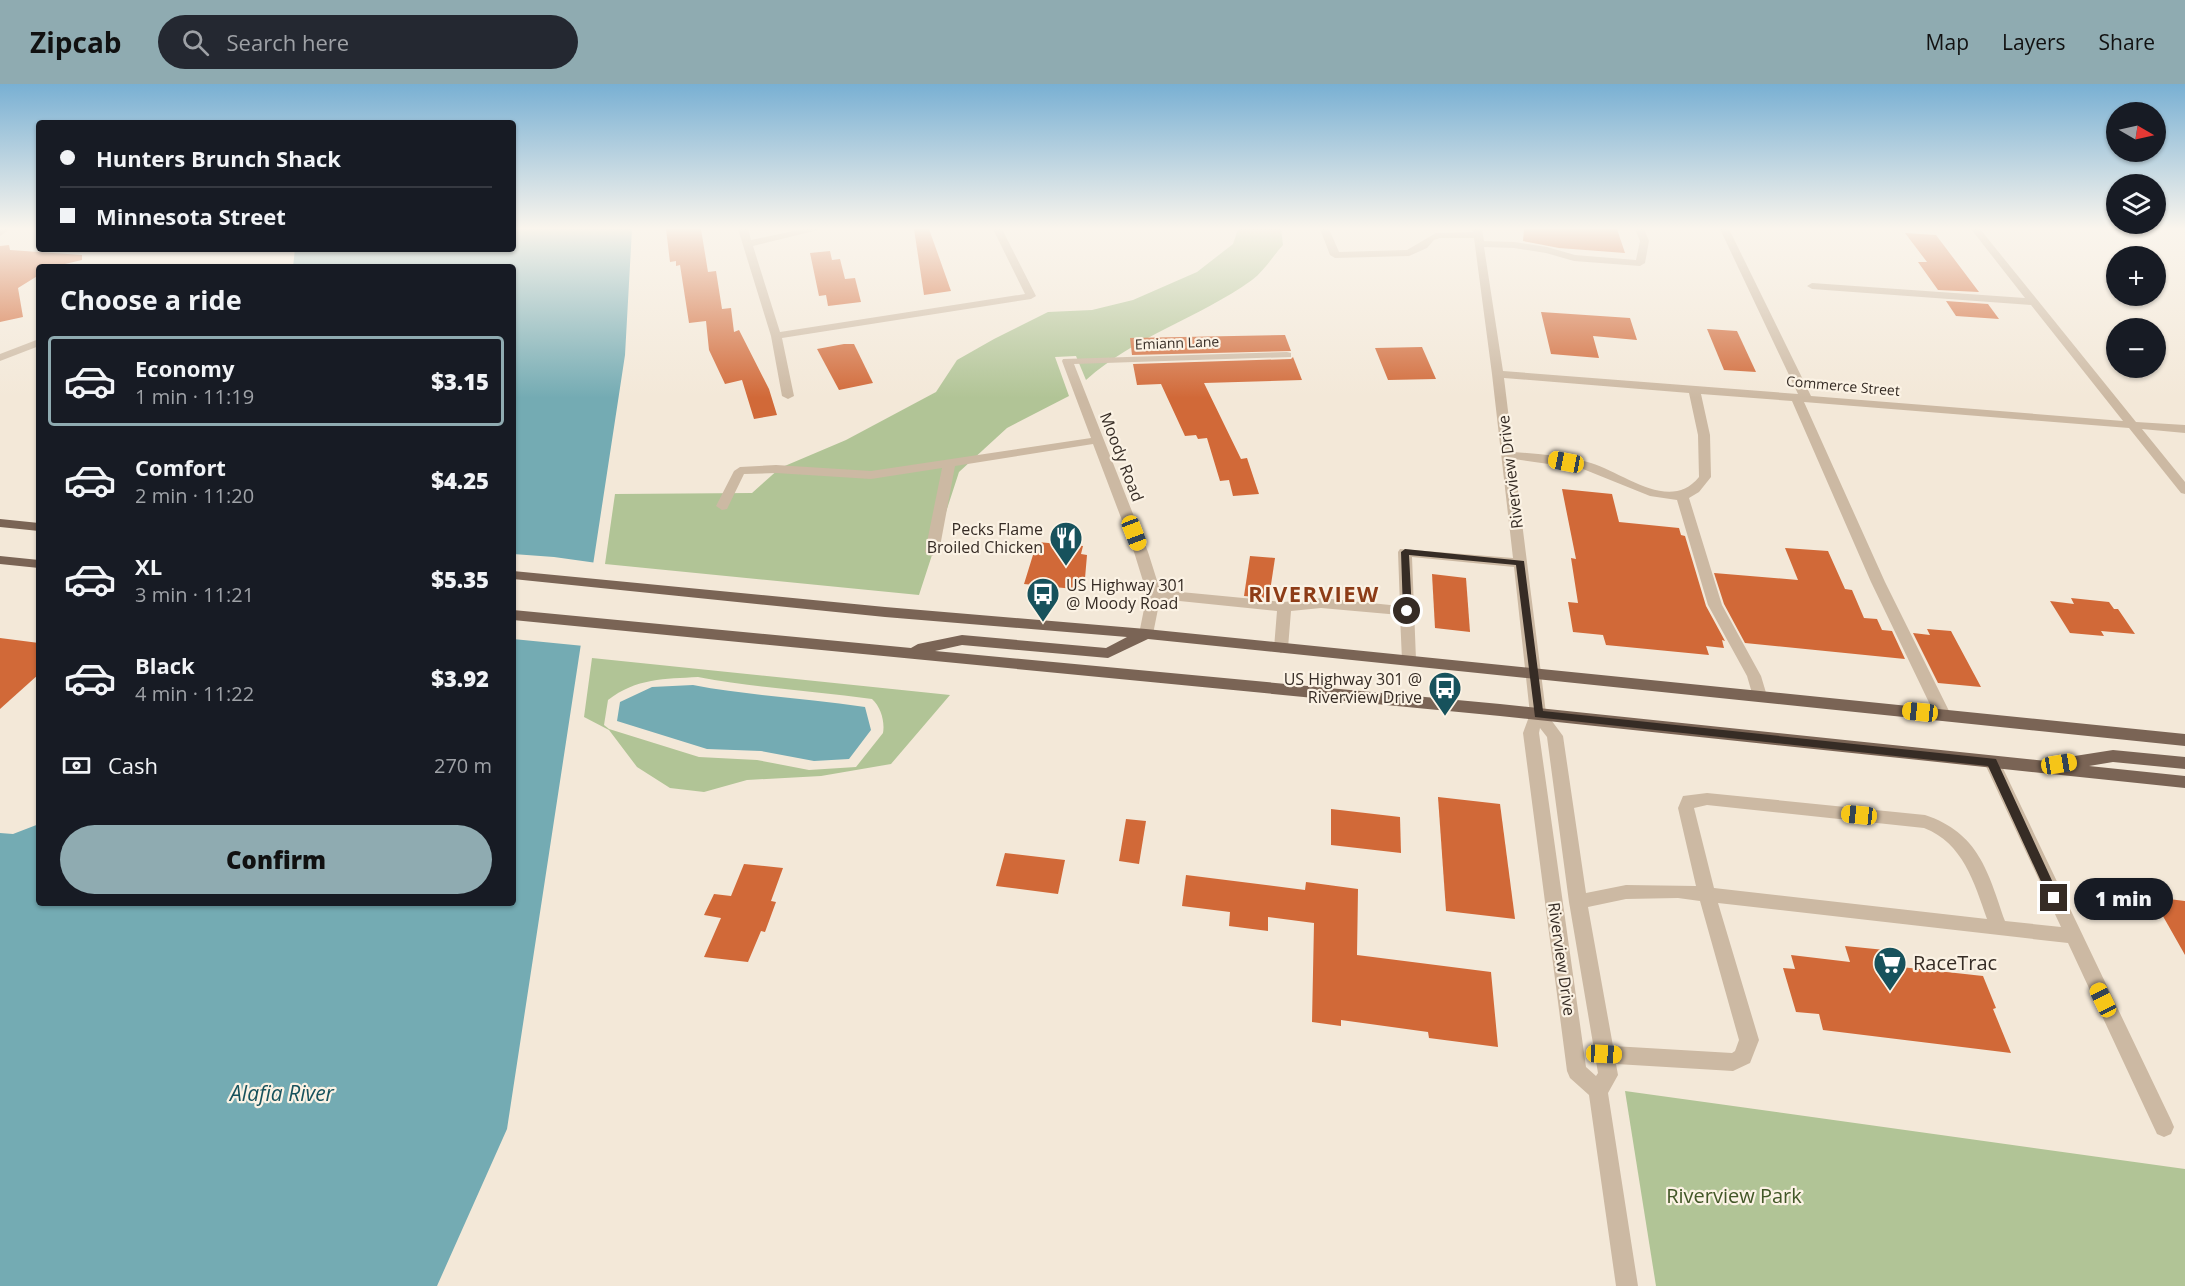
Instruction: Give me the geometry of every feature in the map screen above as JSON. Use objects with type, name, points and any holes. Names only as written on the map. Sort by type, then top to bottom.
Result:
[{"type":"main road","points":[[0,523],[36,527]]},
{"type":"main road","points":[[0,560],[36,564]]},
{"type":"main road","points":[[516,575],[885,612],[1146,634],[2185,740]]},
{"type":"main road","points":[[516,615],[1538,714],[2185,782]]},
{"type":"main road","points":[[900,652],[962,640],[1108,653],[1146,634]]},
{"type":"main road","points":[[2041,767],[2113,756],[2185,763]]},
{"type":"street","points":[[761,285],[776,336],[788,396]]},
{"type":"street","points":[[776,336],[1031,296],[1025,285]]},
{"type":"street","name":"Riverview Drive","points":[[1485,285],[1508,455],[1538,714],[1531,734],[1578,1071],[1598,1091],[1627,1286]]},
{"type":"street","points":[[1749,285],[1801,397],[1878,582],[1943,715]]},
{"type":"street","points":[[2020,285],[2185,490]]},
{"type":"street","points":[[1812,286],[2034,302]]},
{"type":"street","points":[[0,358],[36,343]]},
{"type":"street","name":"Emiann Lane","points":[[1067,362],[1287,356]]},
{"type":"street","name":"Moody Road","points":[[1067,362],[1141,552],[1154,594],[1146,634]]},
{"type":"street","name":"Commerce Street","points":[[1498,374],[2185,429]]},
{"type":"street","points":[[1508,455],[1545,458],[1588,466],[1637,489],[1660,495],[1682,496],[1692,492],[1705,477],[1704,435],[1694,389]]},
{"type":"street","points":[[722,506],[740,471],[776,469],[871,475],[1098,440]]},
{"type":"street","points":[[932,552],[950,463]]},
{"type":"street","points":[[1682,496],[1714,605],[1754,676],[1759,696]]},
{"type":"street","points":[[1409,660],[1405,552],[1521,562]]},
{"type":"street","points":[[1154,594],[1284,607],[1321,603],[1407,611]]},
{"type":"street","points":[[1281,648],[1284,607]]},
{"type":"street","name":"Riverview Drive","points":[[1538,714],[1555,736],[1578,902],[1608,1075],[1598,1091]]},
{"type":"street","points":[[1992,762],[2072,936],[2164,1127]]},
{"type":"street","points":[[1604,1054],[1733,1062],[1743,1057],[1749,1040],[1707,894],[1686,808],[1689,800],[1924,822],[1946,830],[1960,842],[1974,866],[1999,928]]},
{"type":"street","points":[[1578,902],[1626,892],[1678,891],[2072,936]]},
{"type":"green space","points":[[1167,285],[1244,285],[1125,351],[1086,380],[1076,356],[1055,357],[1069,396],[1007,428],[959,472],[919,595],[605,564],[615,494],[752,493],[780,468],[846,440],[936,392],[957,360],[994,339],[1048,312],[1092,310],[1133,300]]},
{"type":"green space","points":[[592,658],[950,695],[891,764],[821,776],[747,780],[704,792],[670,788],[637,767],[609,730],[584,717]],"holes":[[[698,677],[872,699],[882,715],[883,733],[856,767],[809,770],[757,760],[699,757],[609,729],[604,725],[608,700],[629,687],[674,678]]]},
{"type":"green space","name":"Riverview Park","points":[[1625,1091],[2185,1169],[2185,1286],[1656,1286]]},
{"type":"water","name":"Alafia River","points":[[516,285],[629,285],[625,355],[507,1129],[437,1286],[0,1286],[0,833],[13,834],[36,825],[36,906],[516,906]]},
{"type":"water","points":[[693,685],[865,707],[871,730],[849,759],[814,761],[761,751],[707,749],[617,721],[620,702],[652,687]]},
{"type":"pier","points":[[516,554],[597,563],[584,646],[516,639]]},
{"type":"building","points":[[0,285],[23,285],[18,288],[23,317],[0,322]]},
{"type":"building","points":[[683,285],[718,285],[722,309],[731,308],[734,332],[739,330],[769,389],[777,415],[754,419],[742,380],[725,384],[709,350],[706,321],[689,323]]},
{"type":"building","points":[[817,285],[857,285],[861,302],[828,306],[826,295],[819,296]]},
{"type":"building","points":[[922,285],[949,285],[951,291],[924,295]]},
{"type":"building","points":[[1934,285],[1974,285],[1979,292],[1938,290]]},
{"type":"building","points":[[1946,301],[1988,304],[1999,319],[1956,316]]},
{"type":"building","points":[[1541,312],[1630,318],[1637,340],[1593,336],[1599,358],[1551,354]]},
{"type":"building","points":[[1707,329],[1737,331],[1756,372],[1724,370]]},
{"type":"building","points":[[1285,335],[1291,351],[1132,355],[1130,338]]},
{"type":"building","points":[[854,344],[873,383],[839,390],[817,349]]},
{"type":"building","points":[[1422,347],[1436,379],[1388,380],[1375,348]]},
{"type":"building","points":[[1293,357],[1302,380],[1204,383],[1241,459],[1247,458],[1259,494],[1233,496],[1229,480],[1220,481],[1207,438],[1198,439],[1196,435],[1185,436],[1161,384],[1137,385],[1133,364],[1291,359]]},
{"type":"building","points":[[1562,489],[1612,494],[1619,522],[1679,528],[1681,535],[1685,536],[1706,606],[1725,641],[1722,640],[1724,648],[1706,646],[1709,655],[1606,645],[1603,635],[1573,632],[1568,602],[1578,603],[1571,558],[1576,559]]},
{"type":"building","name":"Pecks Flame Broiled Chicken","points":[[1037,542],[1083,546],[1081,554],[1087,555],[1084,590],[1024,584]]},
{"type":"building","points":[[1785,548],[1828,551],[1845,589],[1852,590],[1864,618],[1877,619],[1882,630],[1892,631],[1905,659],[1745,643],[1724,604],[1714,573],[1798,580]]},
{"type":"building","points":[[1250,556],[1275,558],[1269,598],[1244,596]]},
{"type":"building","points":[[1432,574],[1466,578],[1470,632],[1435,628]]},
{"type":"building","points":[[2071,598],[2109,602],[2114,609],[2118,609],[2135,634],[2101,631],[2104,636],[2070,633],[2050,601],[2074,604]]},
{"type":"building","points":[[1927,629],[1951,631],[1981,687],[1938,683],[1913,633],[1930,635]]},
{"type":"building","points":[[0,638],[36,643],[36,677],[0,709]]},
{"type":"building","points":[[1438,797],[1500,804],[1515,919],[1446,911]]},
{"type":"building","points":[[1331,809],[1400,817],[1401,853],[1331,845]]},
{"type":"building","points":[[1126,819],[1146,821],[1139,864],[1119,861]]},
{"type":"building","points":[[1005,853],[1065,860],[1058,894],[996,886]]},
{"type":"building","points":[[744,864],[783,868],[771,901],[776,902],[765,932],[761,931],[748,962],[704,957],[721,918],[704,915],[714,894],[731,896]]},
{"type":"building","points":[[1186,875],[1305,890],[1306,882],[1358,889],[1357,955],[1491,972],[1498,1047],[1429,1038],[1428,1032],[1341,1020],[1341,1026],[1312,1022],[1314,923],[1268,917],[1268,931],[1229,926],[1230,912],[1182,906]]},
{"type":"building","points":[[2152,897],[2185,901],[2185,955],[2168,925]]},
{"type":"building","name":"RaceTrac","points":[[1845,946],[1895,951],[1901,967],[1983,976],[1996,1008],[1993,1009],[2011,1053],[1823,1030],[1819,1014],[1796,1012],[1783,968],[1795,969],[1791,955],[1850,962]]},
{"type":"place","name":"Pecks Flame Broiled Chicken","points":[[1066,567]]},
{"type":"place","name":"US Highway 301 @ Moody Road","points":[[1043,623]]},
{"type":"place","name":"US Highway 301 @ Riverview Drive","points":[[1445,717]]},
{"type":"place","name":"RaceTrac","points":[[1890,992]]},
{"type":"district","name":"RIVERVIEW","points":[[1314,594]]},
{"type":"route","points":[[1407,611],[1405,552],[1521,562],[1538,714],[1992,762],[2054,898]]}]
